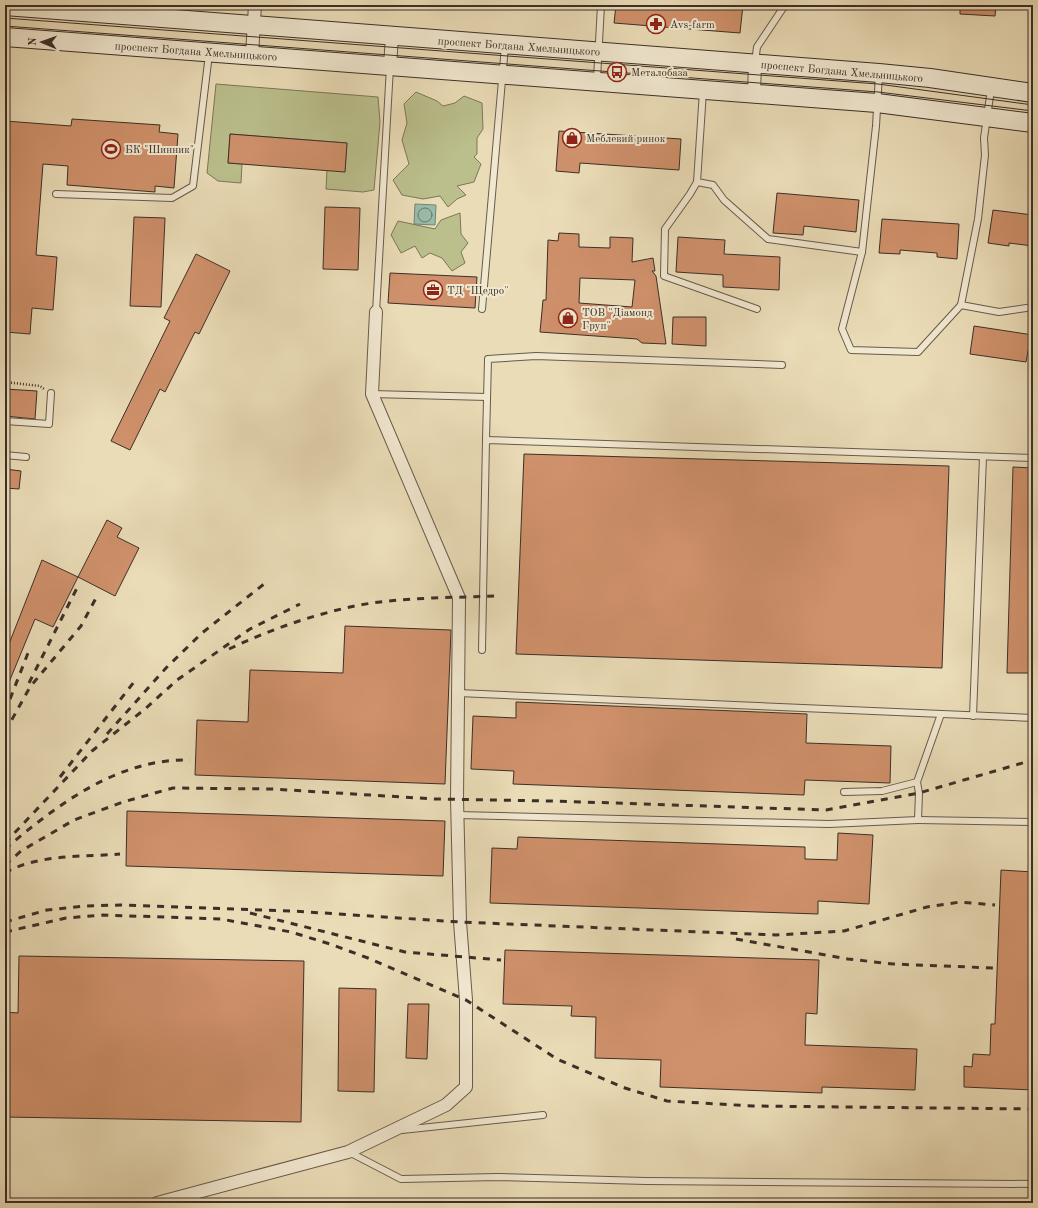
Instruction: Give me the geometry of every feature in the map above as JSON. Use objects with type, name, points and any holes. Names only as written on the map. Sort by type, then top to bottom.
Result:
[{"type":"main road","name":"проспект Богдана Хмельницького","points":[[5,6],[40,7],[392,36],[879,73],[1033,93]]},
{"type":"main road","name":"проспект Богдана Хмельницького","points":[[5,37],[877,103],[988,116],[1033,123]]},
{"type":"street","points":[[252,55],[255,5]]},
{"type":"street","points":[[390,66],[392,36]]},
{"type":"street","points":[[754,93],[756,63]]},
{"type":"street","points":[[157,1203],[348,1152],[446,1105],[466,1087],[466,1000],[460,922],[458,815],[459,598],[372,394],[376,312]]},
{"type":"lane","points":[[597,81],[601,5]]},
{"type":"lane","points":[[756,63],[756,48],[785,5]]},
{"type":"lane","points":[[482,309],[505,44]]},
{"type":"lane","points":[[56,194],[172,198],[193,186],[209,52]]},
{"type":"lane","points":[[376,312],[390,66]]},
{"type":"lane","points":[[879,73],[862,252],[842,329],[851,350],[918,352],[961,305],[978,218],[985,155],[984,138],[992,87]]},
{"type":"lane","points":[[703,90],[697,182],[665,229],[664,276],[757,309]]},
{"type":"lane","points":[[697,182],[713,185],[724,200],[768,239],[862,252]]},
{"type":"lane","points":[[961,305],[999,312],[1033,307]]},
{"type":"lane","points":[[482,650],[488,359],[536,356],[782,365]]},
{"type":"lane","points":[[5,421],[49,424],[51,393]]},
{"type":"lane","points":[[372,394],[487,397]]},
{"type":"lane","points":[[486,440],[1033,458]]},
{"type":"lane","points":[[5,455],[26,456]]},
{"type":"lane","points":[[973,716],[983,457]]},
{"type":"lane","points":[[458,693],[1033,718]]},
{"type":"lane","points":[[918,820],[919,793],[917,782],[942,714]]},
{"type":"lane","points":[[844,792],[882,791],[917,782]]},
{"type":"lane","points":[[458,815],[830,824],[918,820],[1033,822]]},
{"type":"lane","points":[[394,1131],[543,1115]]},
{"type":"lane","points":[[348,1152],[401,1179],[498,1178],[646,1181],[1033,1184]]},
{"type":"path","points":[[5,382],[40,386],[51,393]]},
{"type":"shaded area","points":[[216,84],[378,97],[380,122],[374,190],[363,192],[326,189],[327,170],[345,171],[347,143],[230,134],[228,163],[242,164],[241,183],[218,181],[207,173]]},
{"type":"shaded area","points":[[416,92],[437,101],[443,106],[455,103],[464,96],[482,103],[483,129],[477,138],[477,154],[474,157],[481,164],[474,182],[457,186],[466,195],[457,199],[448,207],[440,196],[423,199],[402,195],[393,180],[409,164],[402,140],[407,123],[404,104]]},
{"type":"shaded area","points":[[460,213],[461,234],[468,243],[461,252],[465,263],[452,271],[442,258],[430,253],[422,258],[415,246],[401,253],[391,235],[398,221],[435,229],[441,220]]},
{"type":"water","points":[[415,204],[436,205],[435,225],[414,224]]},
{"type":"building","points":[[616,5],[743,5],[740,33],[614,23]]},
{"type":"building","points":[[960,5],[996,5],[995,16],[960,14]]},
{"type":"building","points":[[72,119],[160,125],[159,132],[178,134],[174,188],[155,186],[155,192],[67,185],[68,166],[43,164],[36,255],[57,257],[53,310],[32,308],[30,334],[5,332],[5,121],[71,126]]},
{"type":"building","points":[[559,131],[681,139],[679,170],[580,163],[579,173],[556,171]]},
{"type":"building","points":[[230,134],[347,143],[345,172],[228,163]]},
{"type":"building","points":[[777,193],[859,200],[856,232],[804,226],[803,235],[773,233]]},
{"type":"building","points":[[325,207],[360,208],[358,270],[323,269]]},
{"type":"building","points":[[993,210],[1033,215],[1033,246],[1009,243],[1009,246],[988,243]]},
{"type":"building","points":[[134,217],[165,218],[161,307],[130,306]]},
{"type":"building","points":[[882,219],[959,224],[957,259],[937,257],[937,253],[900,250],[900,254],[879,253]]},
{"type":"building","points":[[559,233],[579,234],[579,247],[610,248],[610,237],[633,238],[632,262],[653,258],[655,271],[652,271],[656,276],[666,344],[642,343],[637,339],[540,332],[543,300],[546,300],[548,240],[558,241]],"holes":[[[580,278],[635,280],[632,307],[579,303]]]},
{"type":"building","points":[[678,237],[725,240],[724,254],[780,257],[779,290],[723,287],[723,275],[676,272]]},
{"type":"building","points":[[196,254],[230,271],[199,334],[195,332],[165,392],[160,389],[130,450],[111,441],[170,321],[164,318]]},
{"type":"building","name":"ТД \"Щедро\"","points":[[390,273],[477,277],[475,308],[388,303]]},
{"type":"building","points":[[673,317],[706,317],[706,346],[672,344]]},
{"type":"building","points":[[974,326],[1033,335],[1033,347],[1029,346],[1026,362],[970,354]]},
{"type":"building","points":[[5,389],[37,391],[35,419],[5,416]]},
{"type":"building","points":[[524,454],[949,466],[942,668],[516,654]]},
{"type":"building","points":[[1013,467],[1033,468],[1033,673],[1007,673]]},
{"type":"building","points":[[5,469],[21,471],[19,489],[5,488]]},
{"type":"building","points":[[107,520],[122,528],[117,537],[139,548],[115,596],[78,577]]},
{"type":"building","points":[[42,560],[78,577],[53,627],[35,619],[5,692],[5,654]]},
{"type":"building","points":[[345,626],[451,630],[445,784],[195,775],[197,720],[248,722],[250,670],[343,673]]},
{"type":"building","points":[[516,702],[807,714],[806,743],[891,746],[890,783],[805,780],[804,795],[513,784],[514,771],[471,769],[473,716],[516,718]]},
{"type":"building","points":[[127,811],[445,821],[443,876],[126,866]]},
{"type":"building","points":[[838,833],[873,835],[869,904],[818,901],[818,914],[490,903],[492,848],[517,849],[518,837],[805,847],[805,859],[837,860]]},
{"type":"building","points":[[1001,870],[1033,872],[1033,1090],[964,1087],[964,1066],[972,1067],[973,1054],[990,1055],[991,1024],[995,1024]]},
{"type":"building","points":[[505,950],[819,960],[817,1014],[806,1013],[805,1045],[917,1049],[915,1090],[822,1087],[822,1093],[660,1087],[661,1060],[595,1058],[596,1017],[571,1016],[572,1006],[503,1004]]},
{"type":"building","points":[[19,956],[304,961],[301,1122],[5,1117],[5,1012],[18,1013]]},
{"type":"building","points":[[339,988],[376,989],[374,1092],[338,1091]]},
{"type":"building","points":[[408,1004],[429,1004],[427,1059],[406,1058]]},
{"type":"tram line","points":[[5,18],[878,84],[1033,105]]},
{"type":"tram line","points":[[5,26],[878,92],[1033,111]]},
{"type":"railway","points":[[107,734],[166,668],[202,633],[264,584]]},
{"type":"railway","points":[[29,683],[77,588]]},
{"type":"railway","points":[[229,649],[291,624],[355,606],[407,599],[495,596]]},
{"type":"railway","points":[[5,732],[30,687],[81,626],[96,598]]},
{"type":"railway","points":[[5,843],[92,751],[145,709],[177,680],[250,629],[300,604]]},
{"type":"railway","points":[[5,712],[28,653]]},
{"type":"railway","points":[[60,777],[134,682]]},
{"type":"railway","points":[[5,849],[46,816],[90,787],[138,767],[164,761],[190,760]]},
{"type":"railway","points":[[5,865],[21,851],[74,820],[123,802],[173,788],[272,789],[435,799],[553,801],[826,810],[919,793],[1033,760]]},
{"type":"railway","points":[[5,873],[31,862],[46,859],[120,854]]},
{"type":"railway","points":[[5,922],[47,910],[84,906],[121,905],[293,911],[460,922],[776,935],[844,931],[927,907],[960,902],[995,905]]},
{"type":"railway","points":[[250,913],[405,952],[501,960]]},
{"type":"railway","points":[[5,932],[66,918],[103,915],[221,919],[291,932],[368,958],[466,1000],[557,1059],[625,1088],[667,1101],[753,1106],[1033,1109]]},
{"type":"railway","points":[[736,939],[848,959],[893,964],[994,968]]},
{"type":"railway","points":[[575,1203],[583,1203]]},
{"type":"place","name":"Avs-farm","points":[[656,24]]},
{"type":"place","name":"Металобаза","points":[[617,72]]},
{"type":"place","name":"Меблевий ринок","points":[[572,138]]},
{"type":"place","name":"БК \"Шинник\"","points":[[111,149]]},
{"type":"place","name":"ТД \"Щедро\"","points":[[433,290]]},
{"type":"place","name":"ТОВ \"Діамонд Груп\"","points":[[568,318]]}]
